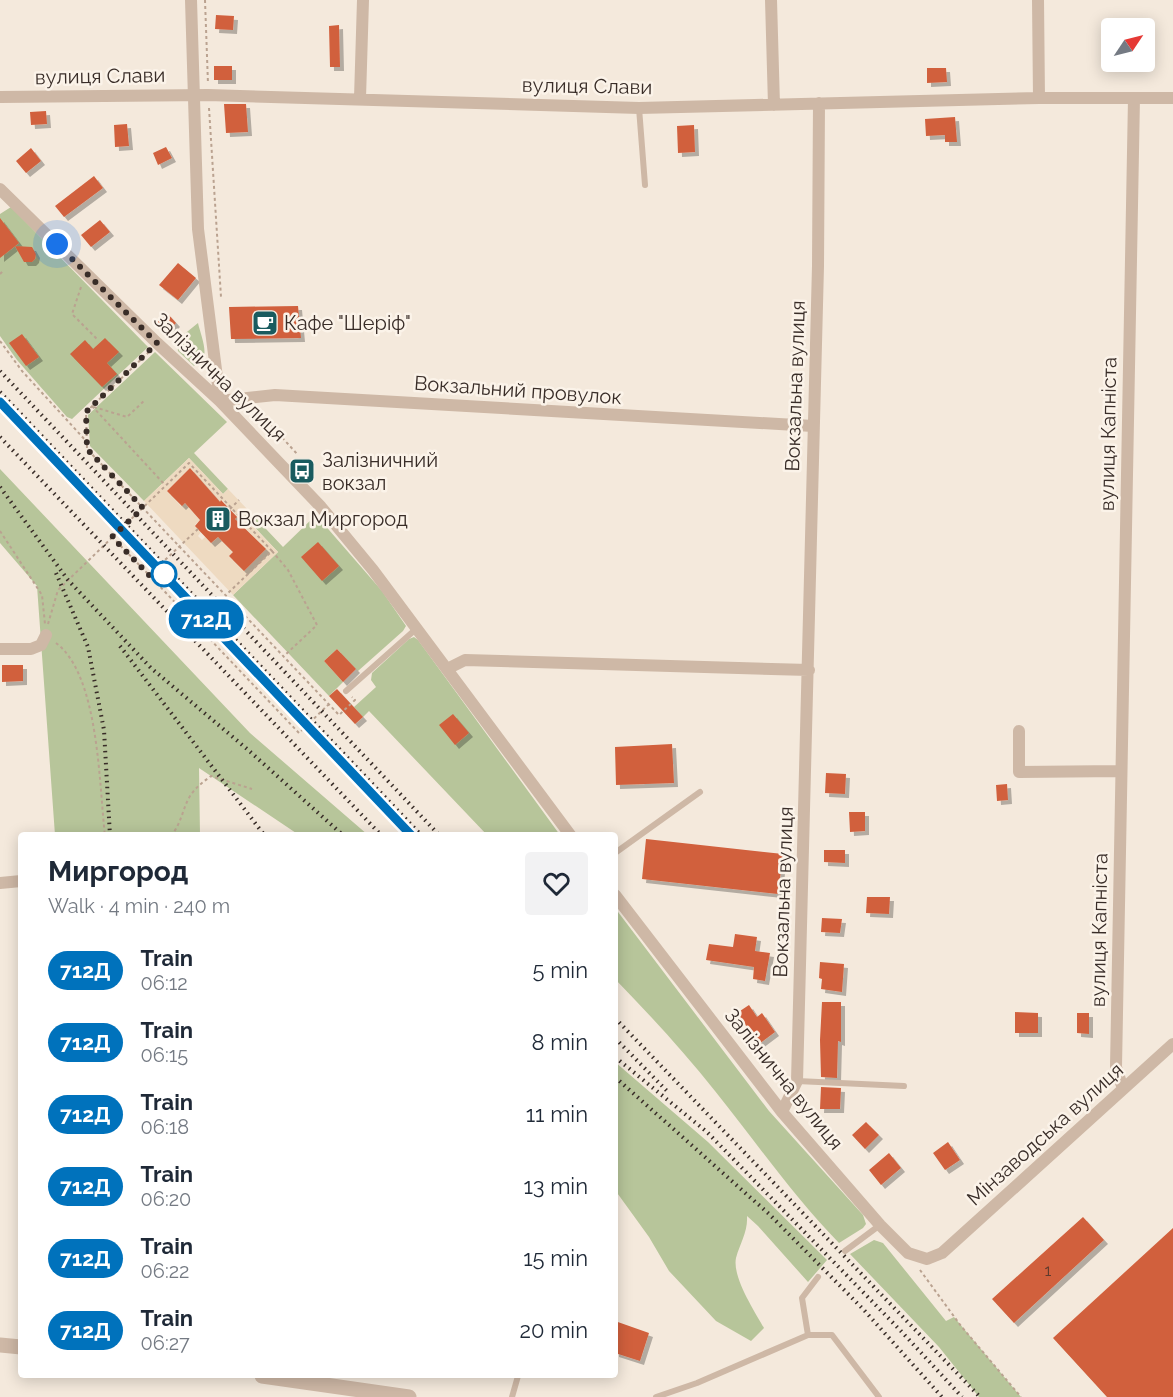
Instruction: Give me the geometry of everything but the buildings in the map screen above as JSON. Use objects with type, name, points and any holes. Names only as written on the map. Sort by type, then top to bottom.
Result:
[{"type":"street","points":[[190,0],[198,230],[220,401]]},
{"type":"street","points":[[360,98],[363,0]]},
{"type":"street","points":[[771,0],[774,105]]},
{"type":"street","points":[[1038,0],[1039,98]]},
{"type":"street","name":"вулиця Слави","points":[[0,97],[208,94],[639,108],[1039,98],[1173,98]]},
{"type":"street","name":"вулиця Капніста","points":[[1124,1089],[1116,1067],[1134,98]]},
{"type":"street","name":"Вокзальна вулиця","points":[[782,1112],[797,1081],[809,670],[818,266],[819,103]]},
{"type":"street","name":"Залізнична вулиця","points":[[0,189],[157,343],[220,401],[321,507],[373,570],[568,832]]},
{"type":"street","name":"Вокзальний провулок","points":[[220,401],[275,395],[813,426]]},
{"type":"street","points":[[0,649],[31,650],[41,645],[46,635]]},
{"type":"street","points":[[447,669],[465,660],[809,670]]},
{"type":"street","points":[[1019,731],[1019,772],[1121,771]]},
{"type":"street","points":[[0,883],[18,881]]},
{"type":"street","name":"Залізнична вулиця","points":[[618,899],[782,1112],[880,1225],[908,1253]]},
{"type":"street","name":"Мінзаводська вулиця","points":[[908,1253],[927,1259],[942,1253],[1173,1044]]},
{"type":"street","points":[[0,1346],[18,1347]]},
{"type":"street","points":[[276,1378],[409,1397]]},
{"type":"lane","points":[[639,108],[645,185]]},
{"type":"lane","points":[[346,691],[416,629]]},
{"type":"lane","points":[[618,851],[700,792]]},
{"type":"lane","points":[[797,1081],[904,1086]]},
{"type":"lane","points":[[845,1251],[880,1225]]},
{"type":"lane","points":[[808,1335],[802,1298],[818,1276]]},
{"type":"lane","points":[[656,1397],[697,1383],[808,1335],[832,1335],[879,1397]]},
{"type":"lane","points":[[512,1397],[517,1378]]},
{"type":"path","points":[[205,0],[208,94],[221,302]]},
{"type":"path","points":[[86,273],[72,314],[98,340]]},
{"type":"path","points":[[0,342],[22,371],[87,442]]},
{"type":"path","points":[[157,343],[86,412],[87,449],[339,715],[355,700],[346,691]]},
{"type":"path","points":[[92,406],[127,417],[145,400]]},
{"type":"path","points":[[242,400],[259,412],[298,455]]},
{"type":"path","points":[[92,406],[166,486]]},
{"type":"path","points":[[46,635],[51,607],[58,590],[189,463],[288,570],[316,625],[284,657]]},
{"type":"path","points":[[230,508],[238,500]]},
{"type":"path","points":[[149,575],[198,529]]},
{"type":"path","points":[[0,531],[42,595],[46,635],[61,646],[80,674],[92,712],[105,832]]},
{"type":"path","points":[[112,537],[299,733],[329,704]]},
{"type":"path","points":[[226,595],[272,551]]},
{"type":"path","points":[[174,832],[179,826],[189,797],[199,784],[211,776],[252,789]]},
{"type":"path","points":[[908,1253],[961,1326],[1021,1397]]},
{"type":"green space","points":[[11,207],[148,347],[72,419],[67,417],[17,360],[0,336],[0,214]]},
{"type":"green space","points":[[198,323],[204,354],[200,363],[194,366],[178,351],[177,340]]},
{"type":"green space","points":[[155,352],[227,422],[194,453],[228,489],[223,494],[189,458],[144,501],[90,446],[88,415]]},
{"type":"green space","points":[[0,469],[250,733],[365,832],[295,832],[199,768],[200,832],[55,832],[37,586],[0,543]]},
{"type":"green space","points":[[249,511],[283,547],[316,515],[382,591],[406,626],[358,671],[337,649],[324,661],[343,682],[329,696],[233,595],[278,552],[244,516]]},
{"type":"green space","points":[[414,637],[418,640],[558,832],[484,832],[369,711],[363,717],[354,707],[376,687],[371,680],[372,673]]},
{"type":"green space","points":[[618,912],[769,1111],[863,1215],[866,1224],[863,1228],[839,1243],[790,1188],[730,1110],[654,1020],[618,982]]},
{"type":"green space","points":[[618,1065],[708,1142],[827,1260],[808,1282],[747,1216],[746,1227],[736,1258],[737,1275],[764,1328],[751,1341],[716,1321],[669,1271],[649,1237],[618,1194]]},
{"type":"green space","points":[[874,1240],[883,1243],[946,1321],[954,1317],[1021,1397],[979,1397],[939,1347],[850,1254]]},
{"type":"shaded area","points":[[189,458],[223,494],[228,489],[249,511],[244,517],[278,552],[233,595],[144,501]],"holes":[[[190,468],[220,502],[222,500],[237,516],[235,519],[266,549],[244,571],[229,556],[233,552],[218,537],[211,543],[205,537],[202,540],[198,536],[201,532],[195,525],[200,520],[185,503],[181,506],[167,491]]]},
{"type":"railway","points":[[0,371],[436,832]]},
{"type":"railway","points":[[0,392],[418,832]]},
{"type":"railway","points":[[0,437],[378,832]]},
{"type":"railway","points":[[0,487],[68,580],[151,668],[247,749],[340,832]]},
{"type":"railway","points":[[56,573],[88,647],[104,730],[110,832]]},
{"type":"railway","points":[[120,646],[262,832]]},
{"type":"railway","points":[[618,1021],[980,1397]]},
{"type":"railway","points":[[618,1041],[668,1092]]},
{"type":"railway","points":[[618,1059],[707,1132],[962,1397]]},
{"type":"railway","points":[[618,1080],[769,1214],[863,1309],[942,1397]]},
{"type":"train","name":"712Д","points":[[0,402],[408,832]]},
{"type":"place","name":"Кафе \"Шеріф\"","points":[[265,323]]},
{"type":"place","name":"Залізничний вокзал","points":[[302,471]]},
{"type":"place","name":"Вокзал Миргород","points":[[218,519]]},
{"type":"route","points":[[57,244],[157,343],[86,412],[87,449],[143,508],[112,537],[149,575],[157,567],[164,574]]}]
